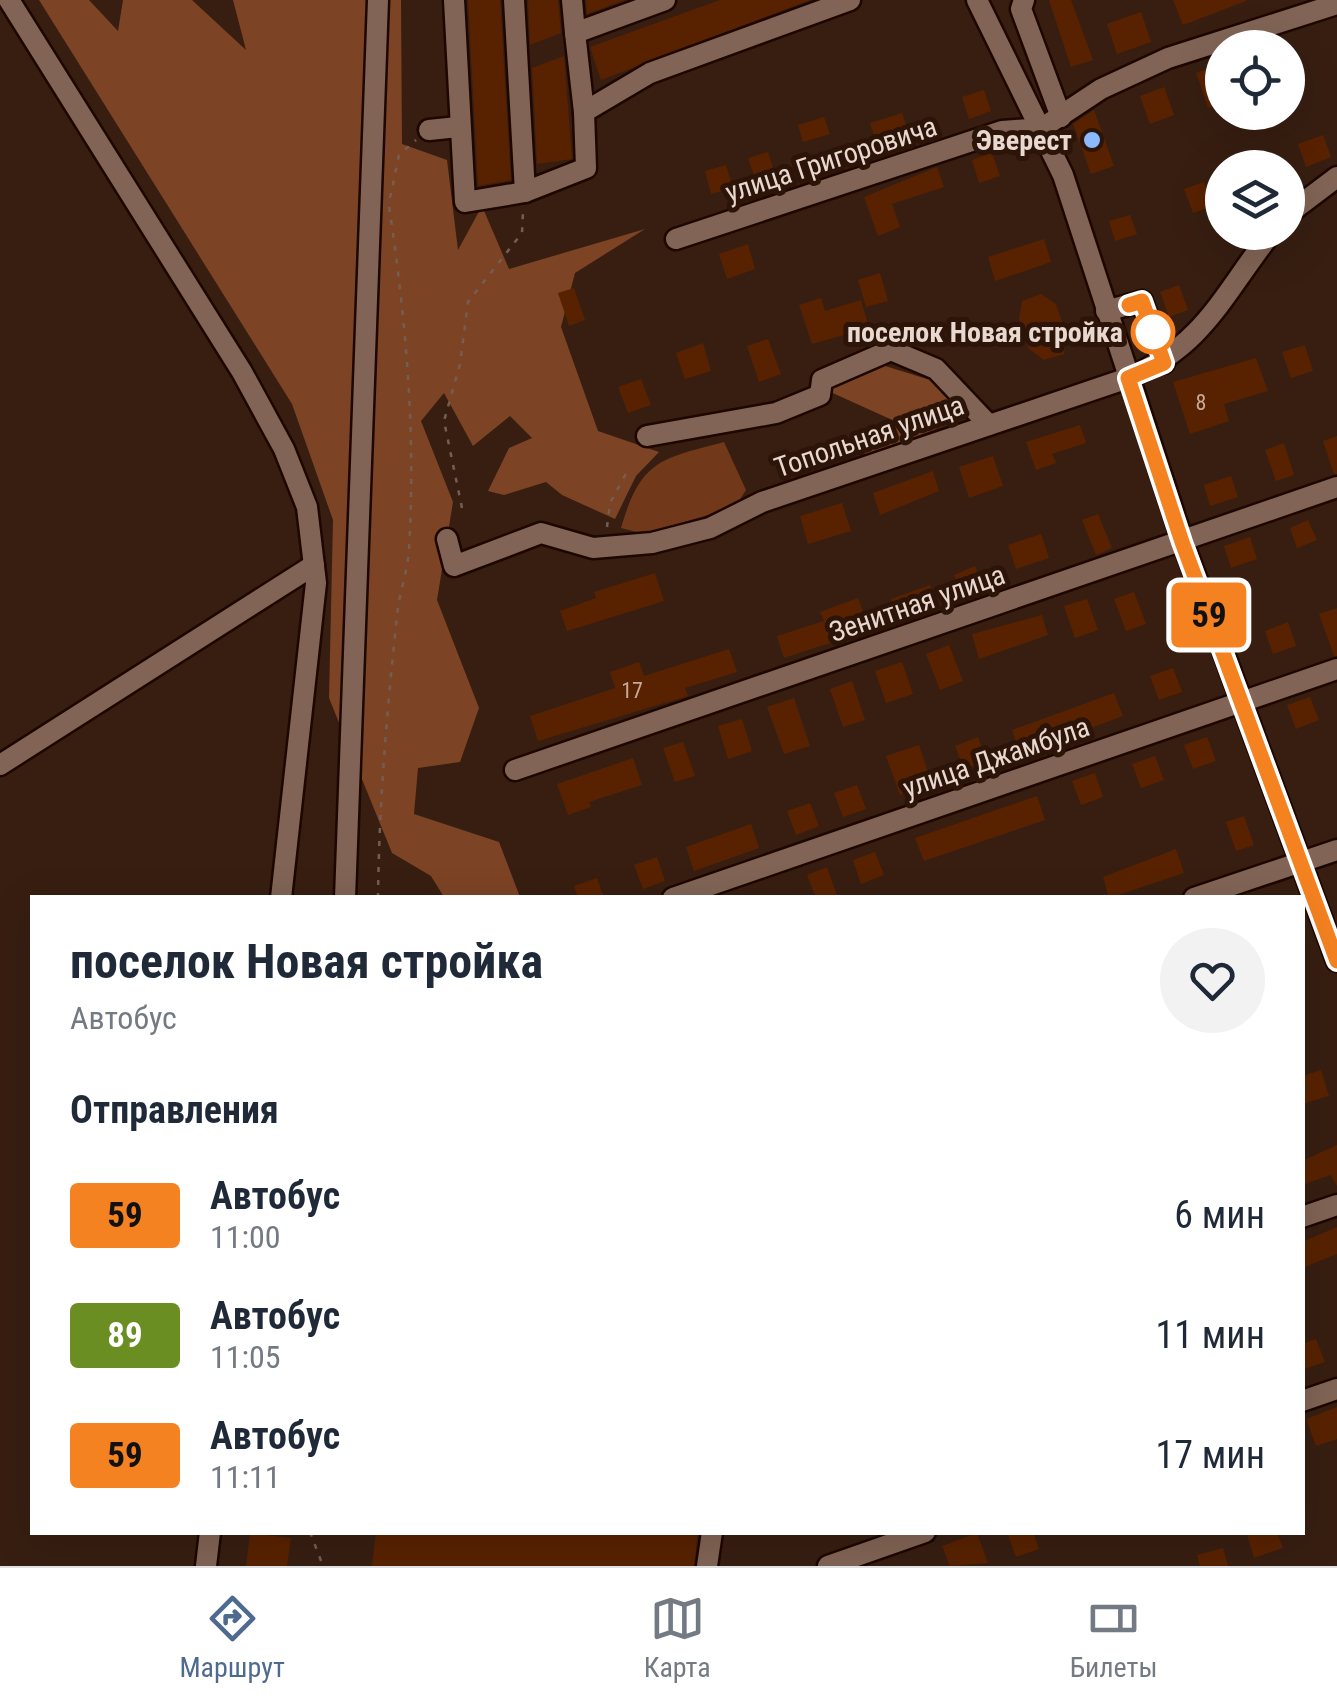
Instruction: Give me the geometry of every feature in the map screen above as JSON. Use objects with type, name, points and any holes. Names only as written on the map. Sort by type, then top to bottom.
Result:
[{"type":"street","points":[[9,0],[242,372],[284,449],[308,507],[316,583],[280,895]]},
{"type":"street","points":[[345,895],[378,0]]},
{"type":"street","points":[[454,0],[465,202],[525,192],[586,168],[572,0]]},
{"type":"street","points":[[514,0],[525,192]]},
{"type":"street","points":[[575,32],[666,0]]},
{"type":"street","points":[[584,112],[650,73],[850,0]]},
{"type":"street","points":[[977,0],[1051,123]]},
{"type":"street","points":[[1024,0],[1020,9],[1062,174],[1106,311],[1182,542],[1337,961]]},
{"type":"street","name":"улица Григоровича","points":[[676,239],[1002,131],[1051,123],[1101,89],[1168,58],[1337,4]]},
{"type":"street","points":[[429,130],[458,127]]},
{"type":"street","points":[[1305,202],[1334,181]]},
{"type":"street","name":"Топольная улица","points":[[447,539],[454,566],[541,533],[604,547],[652,544],[710,528],[762,502],[1164,363],[1192,341],[1259,250]]},
{"type":"street","points":[[1106,311],[1142,301],[1164,363]]},
{"type":"street","points":[[647,436],[776,414],[820,396],[822,380],[891,350],[936,369],[989,425]]},
{"type":"street","name":"Зенитная улица","points":[[515,770],[1337,486]]},
{"type":"street","points":[[0,764],[314,565]]},
{"type":"street","name":"улица Джамбула","points":[[682,895],[1337,668]]},
{"type":"street","points":[[1203,895],[1337,850]]},
{"type":"street","points":[[1305,1216],[1337,1205]]},
{"type":"street","points":[[1305,1401],[1337,1390]]},
{"type":"street","points":[[206,1566],[210,1535]]},
{"type":"street","points":[[707,1566],[712,1535]]},
{"type":"street","points":[[828,1566],[916,1535]]},
{"type":"path","points":[[378,895],[379,790],[398,609],[409,554],[414,415],[405,375],[400,280],[389,204],[399,155],[429,130]]},
{"type":"path","points":[[462,508],[444,421],[460,364],[468,302],[522,233],[525,192]]},
{"type":"path","points":[[604,547],[610,504],[629,468]]},
{"type":"path","points":[[311,1535],[323,1566]]},
{"type":"shaded area","points":[[39,0],[89,0],[118,31],[123,0],[192,0],[246,50],[233,0],[401,0],[402,144],[447,160],[458,250],[482,206],[509,269],[645,229],[575,273],[561,327],[598,431],[659,452],[636,476],[615,519],[562,495],[546,482],[504,495],[488,491],[509,448],[532,438],[510,416],[473,446],[444,393],[421,421],[453,502],[437,600],[479,708],[460,762],[418,768],[414,814],[499,842],[519,895],[443,895],[431,876],[392,853],[329,698],[333,520],[292,404]]},
{"type":"shaded area","points":[[882,365],[940,383],[963,419],[863,456],[890,419],[826,390]]},
{"type":"shaded area","points":[[724,442],[746,490],[735,507],[644,534],[621,528],[637,488],[656,466]]},
{"type":"building","points":[[468,0],[500,0],[511,180],[478,186]]},
{"type":"building","points":[[528,0],[558,0],[561,33],[530,45]]},
{"type":"building","points":[[586,0],[625,0],[587,14]]},
{"type":"building","points":[[720,0],[810,0],[601,80],[590,47]]},
{"type":"building","points":[[1049,0],[1071,0],[1093,60],[1071,67]]},
{"type":"building","points":[[1173,0],[1246,0],[1246,1],[1183,25]]},
{"type":"building","points":[[1141,12],[1151,42],[1117,54],[1107,24]]},
{"type":"building","points":[[564,56],[572,159],[537,164],[532,68]]},
{"type":"building","points":[[1205,70],[1205,99],[1196,73]]},
{"type":"building","points":[[1164,87],[1174,115],[1150,124],[1140,96]]},
{"type":"building","points":[[984,90],[991,111],[969,119],[962,97]]},
{"type":"building","name":"Эверест","points":[[1094,110],[1114,166],[1091,174],[1073,124]]},
{"type":"building","points":[[902,113],[909,134],[877,144],[870,123]]},
{"type":"building","points":[[824,117],[830,134],[803,142],[798,125]]},
{"type":"building","points":[[1323,135],[1331,157],[1306,167],[1305,150],[1300,150],[1298,144]]},
{"type":"building","points":[[768,152],[774,171],[755,178],[748,158]]},
{"type":"building","points":[[992,153],[1000,176],[979,183],[972,160]]},
{"type":"building","points":[[726,165],[733,188],[711,194],[705,171]]},
{"type":"building","points":[[937,167],[944,187],[892,204],[900,227],[878,236],[864,197]]},
{"type":"building","points":[[1204,182],[1205,209],[1193,213],[1184,189]]},
{"type":"building","points":[[1130,215],[1137,234],[1115,241],[1109,221]]},
{"type":"building","points":[[1044,239],[1051,262],[995,281],[988,257]]},
{"type":"building","points":[[748,244],[755,269],[727,279],[719,254]]},
{"type":"building","points":[[880,273],[888,301],[866,307],[858,280]]},
{"type":"building","points":[[1179,285],[1188,310],[1169,317],[1160,292]]},
{"type":"building","points":[[574,288],[585,320],[569,326],[558,293]]},
{"type":"building","points":[[1041,294],[1056,304],[1066,333],[1064,354],[1044,360],[1029,349],[1019,319],[1022,301]]},
{"type":"building","points":[[821,298],[825,311],[861,300],[869,328],[812,344],[799,305]]},
{"type":"building","points":[[768,339],[781,374],[759,382],[747,346]]},
{"type":"building","points":[[703,343],[711,371],[685,379],[676,353]]},
{"type":"building","points":[[1305,345],[1313,371],[1291,378],[1282,352]]},
{"type":"building","points":[[1256,358],[1268,391],[1224,404],[1229,421],[1190,434],[1173,382]]},
{"type":"building","points":[[641,379],[651,405],[628,413],[618,387]]},
{"type":"building","points":[[1080,425],[1086,443],[1052,454],[1056,463],[1036,470],[1026,442]]},
{"type":"building","points":[[1337,436],[1337,474],[1334,474],[1323,441]]},
{"type":"building","points":[[1284,443],[1294,475],[1276,481],[1265,450]]},
{"type":"building","points":[[993,456],[1003,486],[969,498],[959,467]]},
{"type":"building","points":[[933,471],[939,491],[880,515],[873,493]]},
{"type":"building","points":[[1231,476],[1238,497],[1210,506],[1204,485]]},
{"type":"building","points":[[842,503],[851,531],[808,544],[800,516]]},
{"type":"building","points":[[1098,514],[1112,548],[1096,555],[1082,520]]},
{"type":"building","points":[[1308,520],[1317,540],[1297,548],[1290,528]]},
{"type":"building","points":[[1041,534],[1049,558],[1016,569],[1008,545]]},
{"type":"building","points":[[1250,537],[1257,559],[1231,568],[1224,546]]},
{"type":"building","points":[[975,566],[982,584],[959,592],[954,575]]},
{"type":"building","points":[[655,573],[664,601],[567,631],[560,611],[596,598],[594,592]]},
{"type":"building","points":[[930,585],[937,604],[898,617],[891,599]]},
{"type":"building","points":[[1134,592],[1146,624],[1126,631],[1114,599]]},
{"type":"building","points":[[858,598],[870,630],[784,658],[777,636],[824,621],[820,612]]},
{"type":"building","points":[[1087,599],[1098,630],[1075,638],[1064,606]]},
{"type":"building","points":[[1337,608],[1337,656],[1334,656],[1319,614]]},
{"type":"building","points":[[1042,615],[1048,635],[979,659],[972,634]]},
{"type":"building","points":[[1288,622],[1296,646],[1273,654],[1265,631]]},
{"type":"building","points":[[949,645],[963,681],[940,690],[926,654]]},
{"type":"building","points":[[729,649],[737,672],[685,688],[688,696],[538,741],[530,716],[615,688],[610,672],[639,662],[644,676]]},
{"type":"building","points":[[902,662],[913,694],[886,703],[875,671]]},
{"type":"building","points":[[1173,668],[1182,692],[1159,700],[1150,676]]},
{"type":"building","points":[[852,681],[865,720],[843,727],[830,689]]},
{"type":"building","points":[[1114,693],[1123,716],[1020,754],[1012,730]]},
{"type":"building","points":[[1310,697],[1319,720],[1296,729],[1287,705]]},
{"type":"building","points":[[794,698],[810,746],[784,754],[767,707]]},
{"type":"building","points":[[742,719],[752,751],[728,759],[718,726]]},
{"type":"building","points":[[978,737],[986,761],[964,769],[955,746]]},
{"type":"building","points":[[1207,737],[1216,761],[1193,769],[1184,745]]},
{"type":"building","points":[[683,742],[695,776],[675,782],[663,748]]},
{"type":"building","points":[[919,745],[932,784],[900,795],[886,756]]},
{"type":"building","points":[[1155,756],[1164,780],[1141,788],[1132,764]]},
{"type":"building","points":[[633,758],[642,785],[589,802],[591,807],[568,815],[557,784]]},
{"type":"building","points":[[1095,773],[1103,797],[1081,805],[1072,781]]},
{"type":"building","points":[[857,785],[866,809],[843,817],[834,793]]},
{"type":"building","points":[[1037,796],[1045,820],[924,861],[915,838]]},
{"type":"building","points":[[810,803],[819,826],[796,835],[787,811]]},
{"type":"building","points":[[1244,816],[1254,845],[1236,851],[1226,822]]},
{"type":"building","points":[[751,824],[759,848],[694,871],[686,847]]},
{"type":"building","points":[[1176,849],[1184,873],[1118,895],[1108,895],[1103,877]]},
{"type":"building","points":[[875,852],[884,875],[861,884],[853,860]]},
{"type":"building","points":[[657,857],[665,881],[643,889],[634,865]]},
{"type":"building","points":[[827,867],[837,895],[815,895],[807,875]]},
{"type":"building","points":[[597,878],[603,895],[577,895],[574,886]]},
{"type":"building","points":[[1321,1070],[1329,1096],[1305,1103],[1305,1075]]},
{"type":"building","points":[[1337,1145],[1337,1186],[1331,1175],[1305,1184],[1305,1160]]},
{"type":"building","points":[[1337,1227],[1337,1254],[1305,1267],[1305,1241]]},
{"type":"building","points":[[1316,1339],[1325,1362],[1305,1369],[1305,1343]]},
{"type":"building","points":[[1337,1407],[1337,1439],[1316,1446],[1306,1419]]},
{"type":"building","points":[[250,1535],[291,1538],[287,1566],[246,1566]]},
{"type":"building","points":[[376,1535],[698,1535],[694,1566],[372,1566]]},
{"type":"building","points":[[978,1535],[988,1563],[950,1566],[942,1546]]},
{"type":"building","points":[[1008,1535],[1034,1535],[1039,1549],[1016,1557]]},
{"type":"building","points":[[1247,1535],[1278,1535],[1283,1548],[1254,1558]]},
{"type":"building","points":[[1223,1548],[1228,1566],[1200,1566],[1197,1555]]},
{"type":"bus line","name":"59","points":[[1129,305],[1142,301],[1164,363],[1128,378],[1182,542],[1337,961]]},
{"type":"place","name":"Эверест","points":[[1092,140]]},
{"type":"place","name":"поселок Новая стройка","points":[[1153,332]]}]
